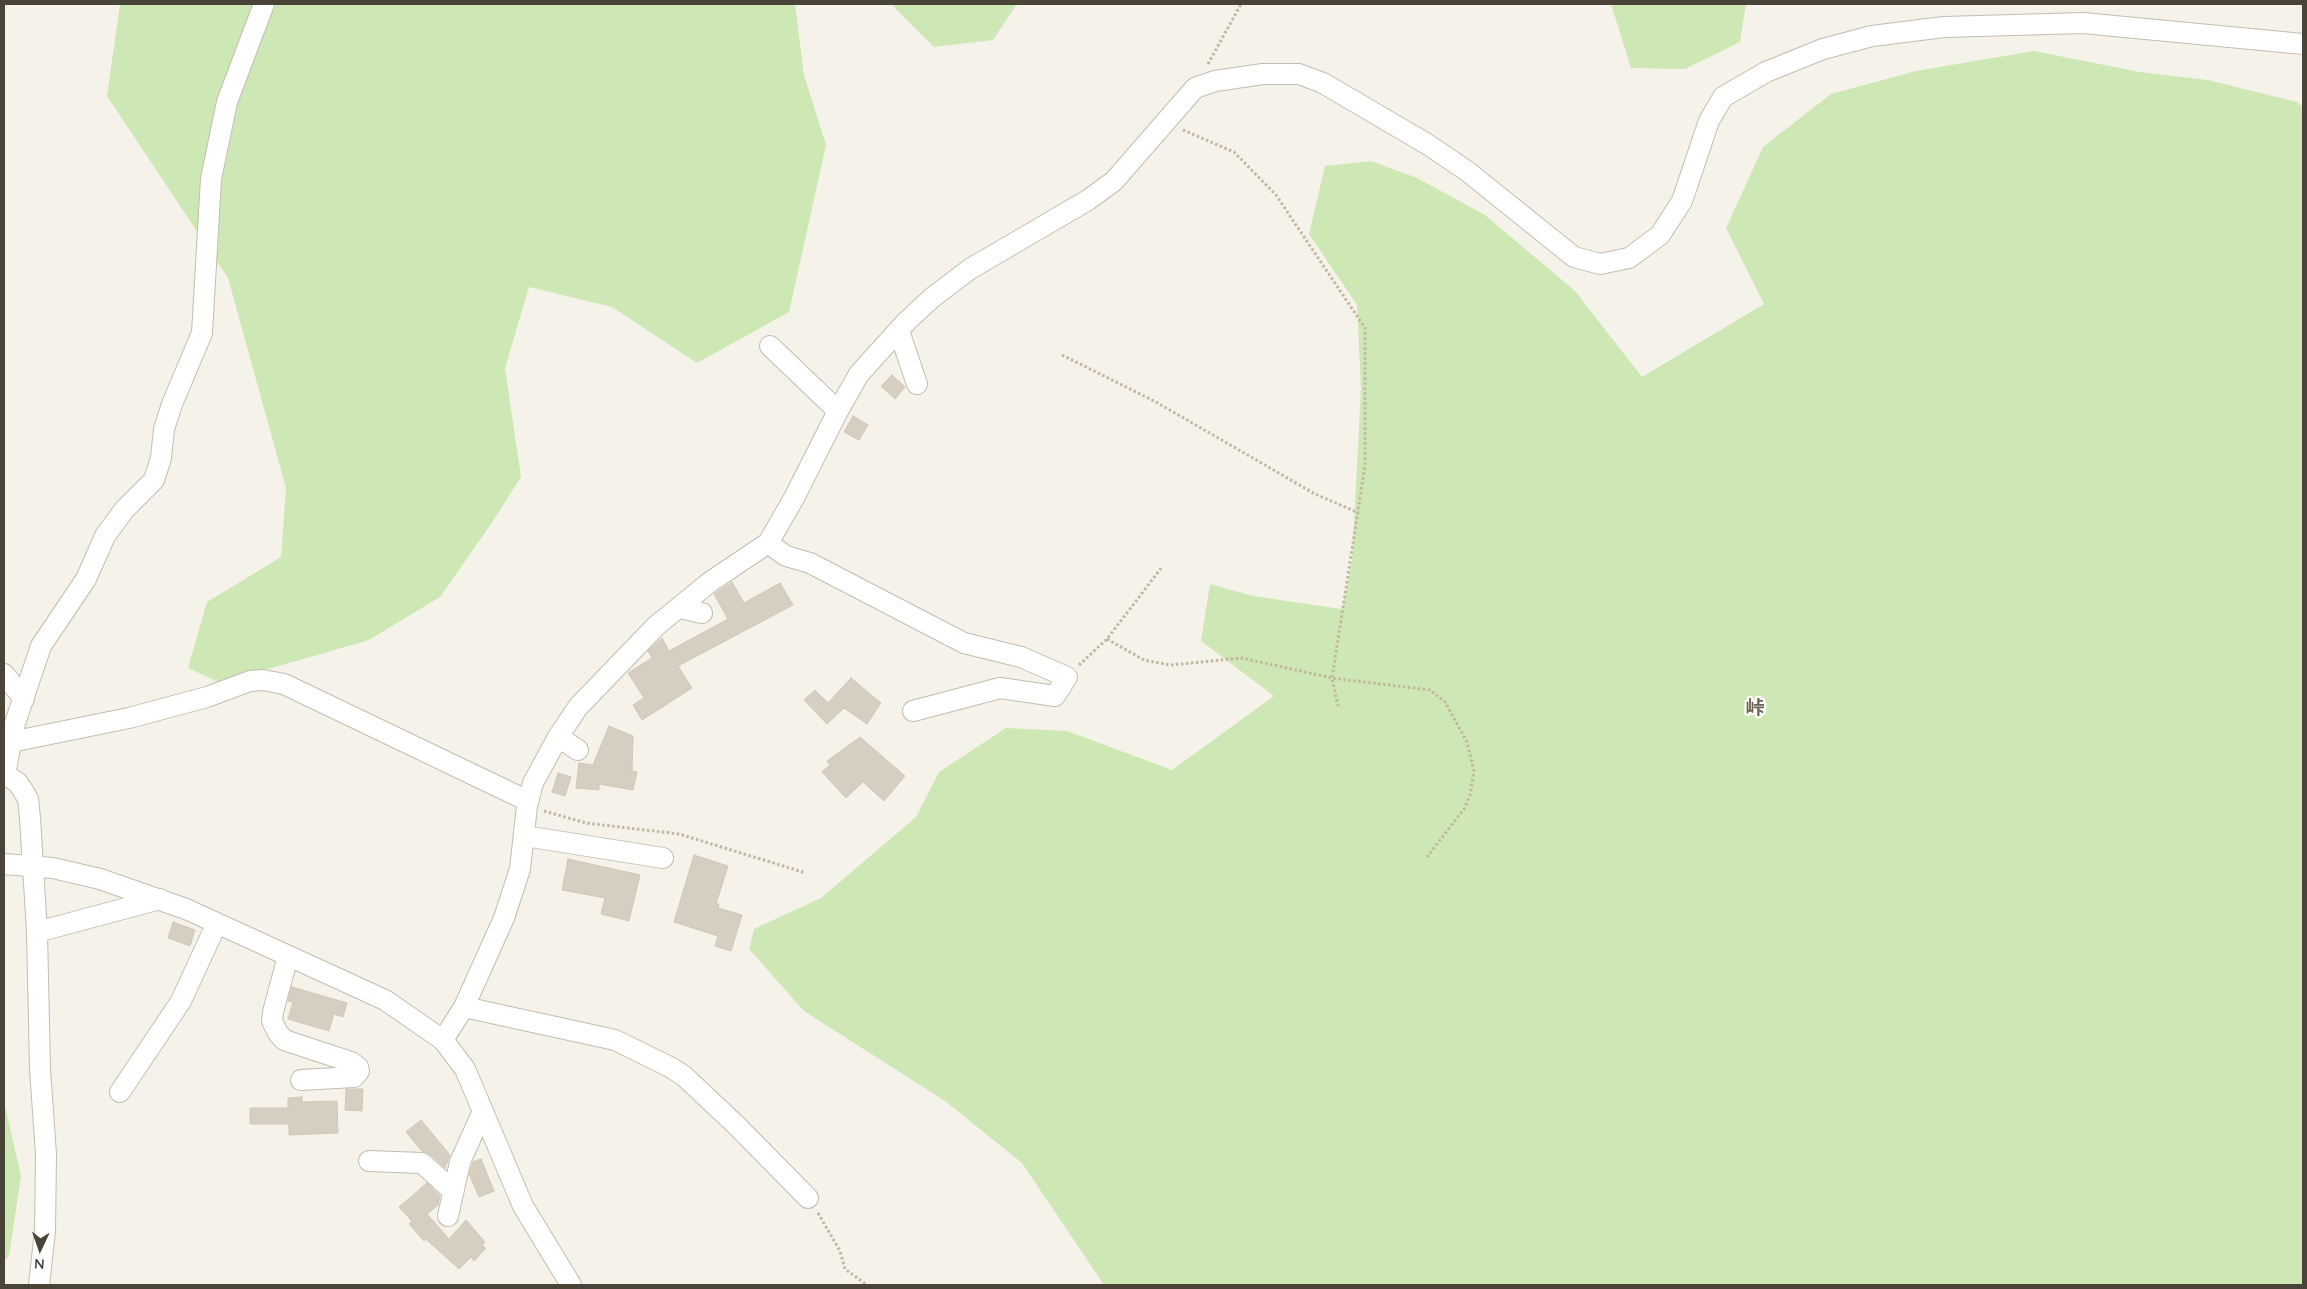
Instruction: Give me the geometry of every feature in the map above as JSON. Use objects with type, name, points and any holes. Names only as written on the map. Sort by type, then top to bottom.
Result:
[{"type":"street","points":[[39,1285],[42,1268],[46,1196],[40,1069],[37,932],[28,799],[17,782],[4,774],[15,723],[41,646],[86,579],[105,536],[124,510],[154,480],[161,458],[164,430],[172,404],[202,333],[211,179],[227,102],[264,4]]},
{"type":"street","points":[[443,1040],[464,1006],[504,918],[520,869],[527,803],[533,783],[558,737],[578,707],[656,626],[710,582],[768,544],[794,498],[838,410],[859,374],[899,331],[934,296],[970,269],[1088,200],[1114,181],[1164,121],[1195,88],[1215,81],[1263,74],[1298,74],[1323,83],[1427,144],[1467,171],[1574,257],[1600,264],[1629,258],[1660,235],[1682,201],[1709,121],[1723,97],[1766,72],[1823,49],[1872,36],[1944,27],[2083,23],[2303,44]]},
{"type":"street","points":[[899,331],[917,384]]},
{"type":"street","points":[[770,346],[838,410]]},
{"type":"street","points":[[768,544],[786,556],[810,563],[964,643],[1021,657],[1066,677],[1055,696],[1000,688],[913,710]]},
{"type":"street","points":[[680,608],[702,613]]},
{"type":"street","points":[[4,674],[24,699]]},
{"type":"street","points":[[11,742],[129,718],[207,697],[250,681],[263,680],[284,684],[527,803]]},
{"type":"street","points":[[558,737],[578,750]]},
{"type":"street","points":[[525,836],[663,858]]},
{"type":"street","points":[[4,864],[32,866],[100,879],[160,899],[218,923],[384,1000],[443,1040],[465,1069],[523,1206],[567,1283]]},
{"type":"street","points":[[37,932],[102,913],[160,899]]},
{"type":"street","points":[[120,1092],[181,1001],[218,923]]},
{"type":"street","points":[[288,956],[273,1012],[272,1021],[278,1033],[284,1040],[351,1062],[358,1067],[359,1071],[354,1076],[301,1080]]},
{"type":"street","points":[[464,1006],[615,1040],[670,1067],[684,1076],[735,1124],[808,1198]]},
{"type":"street","points":[[448,1216],[460,1162],[482,1111]]},
{"type":"street","points":[[369,1161],[422,1164],[453,1191]]},
{"type":"path","points":[[1195,88],[1242,4]]},
{"type":"path","points":[[1164,121],[1234,152],[1276,195],[1366,328],[1365,466],[1332,678],[1338,706]]},
{"type":"path","points":[[1062,355],[1156,402],[1315,494],[1359,513]]},
{"type":"path","points":[[1066,677],[1107,639],[1162,567]]},
{"type":"path","points":[[1107,639],[1144,660],[1170,665],[1242,658],[1332,678],[1430,690],[1445,702],[1467,742],[1474,771],[1470,795],[1464,809],[1427,857]]},
{"type":"path","points":[[527,803],[586,823],[679,834],[806,873]]},
{"type":"path","points":[[808,1198],[840,1251],[845,1269],[867,1285]]},
{"type":"green space","points":[[120,4],[795,4],[804,75],[826,145],[789,312],[697,363],[612,307],[529,287],[505,368],[521,477],[440,597],[369,640],[220,683],[188,668],[207,602],[281,557],[286,488],[228,278],[107,96]]},
{"type":"green space","points":[[891,4],[1017,4],[993,40],[934,47]]},
{"type":"green space","points":[[1611,4],[1746,4],[1740,42],[1685,69],[1631,68]]},
{"type":"green space","points":[[2034,51],[2140,72],[2208,80],[2297,102],[2303,107],[2303,1285],[1104,1285],[1022,1163],[945,1101],[804,1011],[749,949],[754,929],[821,898],[916,817],[939,772],[1006,728],[1067,731],[1172,770],[1274,696],[1201,641],[1210,584],[1253,596],[1342,609],[1352,562],[1361,388],[1357,305],[1309,234],[1325,166],[1371,161],[1417,178],[1485,215],[1575,291],[1642,377],[1764,304],[1726,228],[1763,147],[1831,94],[1916,71]]},
{"type":"green space","points":[[4,1101],[21,1176],[9,1256],[4,1261]]},
{"type":"building","points":[[892,375],[905,387],[895,399],[881,386]]},
{"type":"building","points":[[853,416],[868,425],[859,440],[844,432]]},
{"type":"building","points":[[732,582],[744,603],[780,583],[793,605],[678,666],[692,688],[642,720],[633,705],[644,698],[628,673],[652,658],[648,651],[662,638],[669,651],[728,619],[714,594]]},
{"type":"building","points":[[851,678],[881,703],[867,724],[844,708],[827,724],[804,700],[815,690],[828,703]]},
{"type":"building","points":[[609,726],[633,736],[632,771],[637,772],[633,790],[599,784],[599,790],[576,788],[579,763],[593,765]]},
{"type":"building","points":[[860,737],[905,776],[884,801],[863,782],[846,798],[822,772],[830,765],[827,761]]},
{"type":"building","points":[[558,773],[571,777],[565,796],[552,792]]},
{"type":"building","points":[[694,855],[728,866],[716,904],[719,904],[718,908],[742,915],[731,951],[715,946],[718,936],[674,922]]},
{"type":"building","points":[[568,859],[640,875],[629,921],[601,914],[605,898],[562,890]]},
{"type":"building","points":[[173,922],[195,930],[190,946],[168,938]]},
{"type":"building","points":[[292,987],[347,1003],[343,1017],[334,1014],[329,1031],[288,1019],[293,1002],[288,1001]]},
{"type":"building","points":[[346,1089],[363,1089],[362,1111],[345,1110]]},
{"type":"building","points":[[302,1097],[302,1102],[337,1101],[338,1133],[289,1135],[289,1124],[250,1124],[250,1108],[288,1108],[288,1098]]},
{"type":"building","points":[[421,1120],[450,1155],[445,1168],[430,1154],[422,1151],[406,1132]]},
{"type":"building","points":[[481,1159],[494,1191],[479,1197],[469,1174],[473,1162]]},
{"type":"building","points":[[427,1183],[440,1196],[438,1205],[427,1214],[449,1239],[466,1220],[485,1242],[482,1245],[486,1248],[474,1261],[471,1257],[459,1269],[426,1239],[424,1241],[409,1224],[412,1221],[399,1207]]},
{"type":"district","name":"峠","points":[[1755,708]]}]
